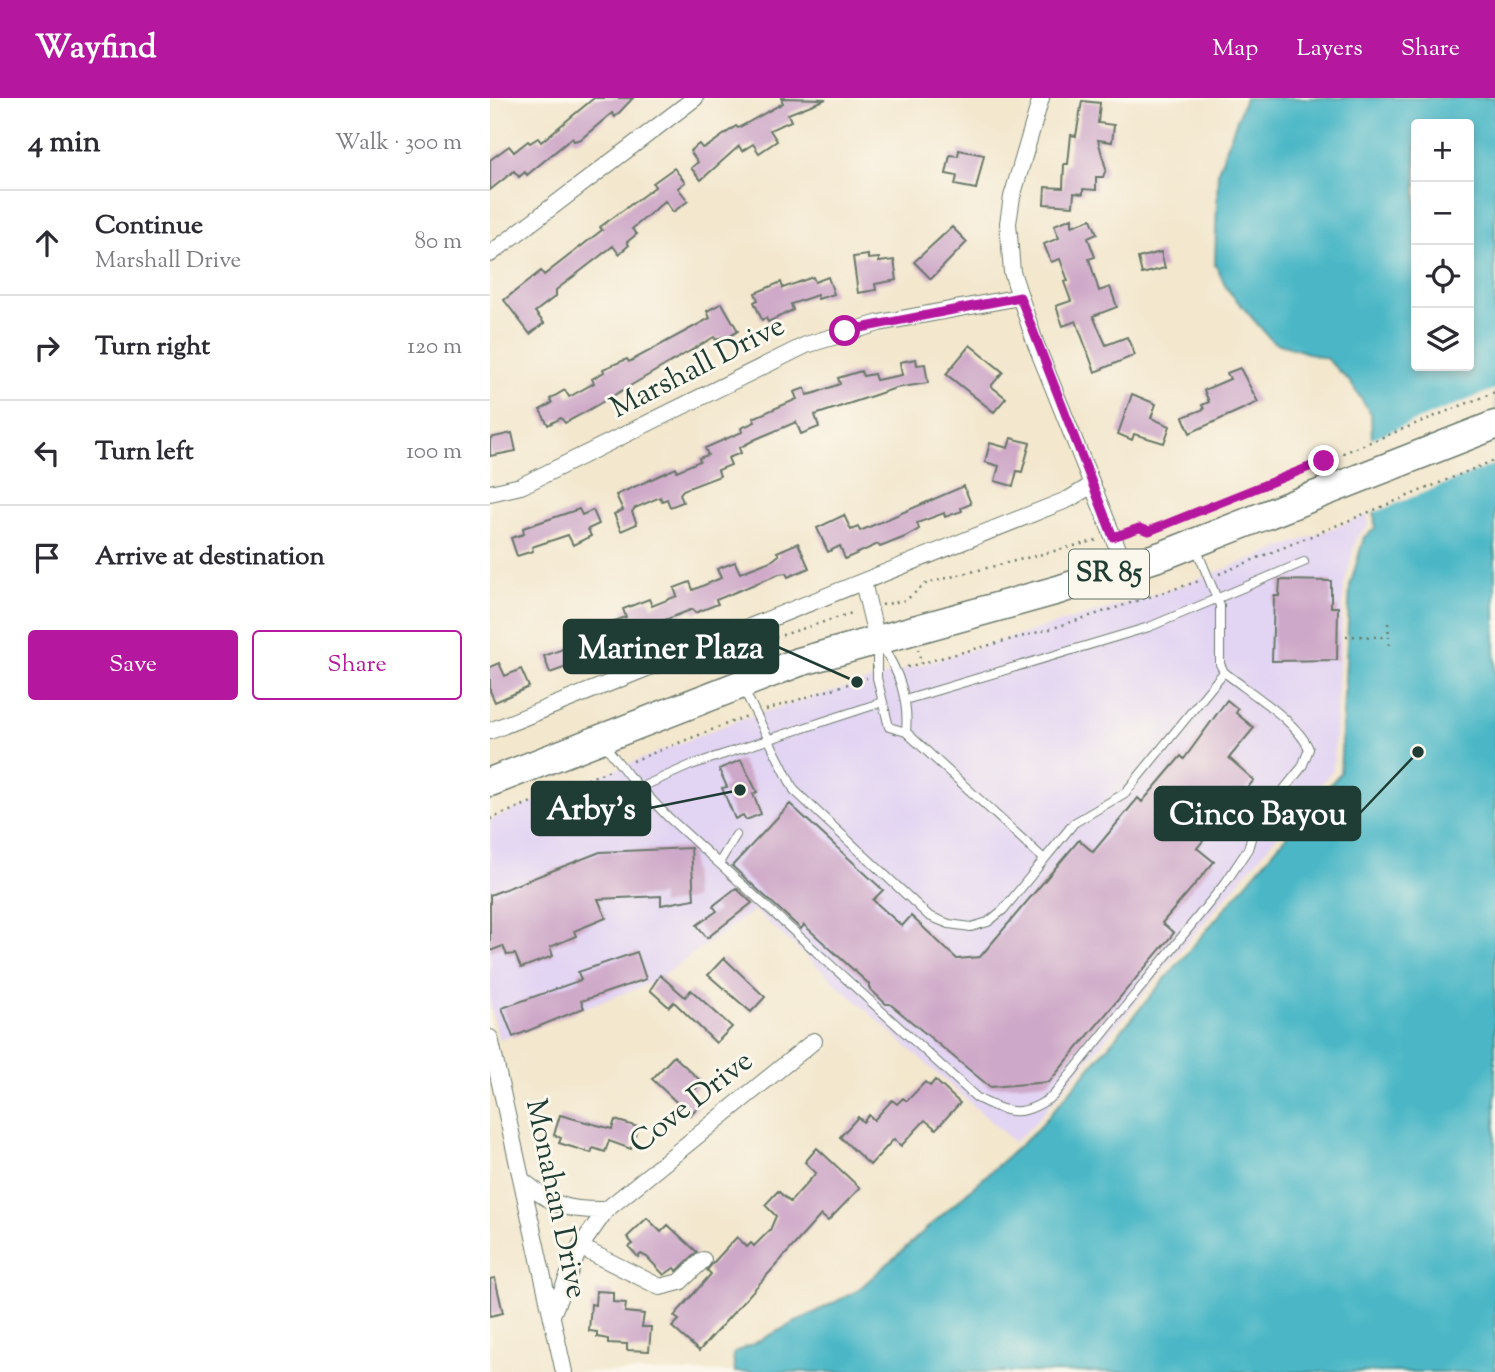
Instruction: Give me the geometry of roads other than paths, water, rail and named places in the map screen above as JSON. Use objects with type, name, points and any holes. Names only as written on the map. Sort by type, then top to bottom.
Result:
[{"type":"highway","name":"SR 85","points":[[490,782],[740,682],[1126,569],[1495,425]]},
{"type":"street","points":[[490,254],[695,98]]},
{"type":"street","points":[[1041,98],[1018,173],[1008,223],[1012,272],[1126,569]]},
{"type":"street","name":"Marshall Drive","points":[[490,493],[520,486],[806,345],[879,323],[1020,297]]},
{"type":"street","points":[[490,731],[1069,499],[1092,485]]},
{"type":"street","points":[[863,582],[877,640]]},
{"type":"street","name":"Monahan Drive","points":[[490,1038],[564,1372]]},
{"type":"street","name":"Cove Drive","points":[[552,1315],[580,1247],[606,1210],[814,1041]]},
{"type":"street","points":[[523,1181],[547,1200],[562,1207],[606,1210]]},
{"type":"street","points":[[580,1247],[660,1287],[680,1282],[703,1260]]},
{"type":"lane","points":[[600,738],[639,788],[977,1098],[1006,1112],[1023,1112],[1053,1096],[1192,925],[1248,849],[1255,825],[1302,767],[1309,749],[1305,739],[1224,672],[1220,664],[1220,606],[1194,544]]},
{"type":"lane","points":[[905,700],[1149,627],[1304,562]]},
{"type":"lane","points":[[877,640],[895,670],[905,700],[906,732]]},
{"type":"lane","points":[[877,640],[877,674],[889,727],[906,732],[1044,859]]},
{"type":"lane","points":[[740,682],[794,790],[929,916],[971,927],[988,922],[1003,910],[1074,823],[1125,793],[1224,672]]},
{"type":"lane","points":[[639,788],[691,765],[883,702]]},
{"type":"lane","points":[[719,863],[736,835]]},
{"type":"water","points":[[1245,98],[1495,98],[1495,1372],[735,1372],[733,1354],[857,1291],[1036,1131],[1340,773],[1350,586],[1364,537],[1375,529],[1371,414],[1350,382],[1327,359],[1273,342],[1227,289],[1215,264],[1218,171]]},
{"type":"place","name":"Mariner Plaza","points":[[857,682]]},
{"type":"place","name":"Cinco Bayou","points":[[1418,752]]},
{"type":"place","name":"Arby's","points":[[740,790]]}]
